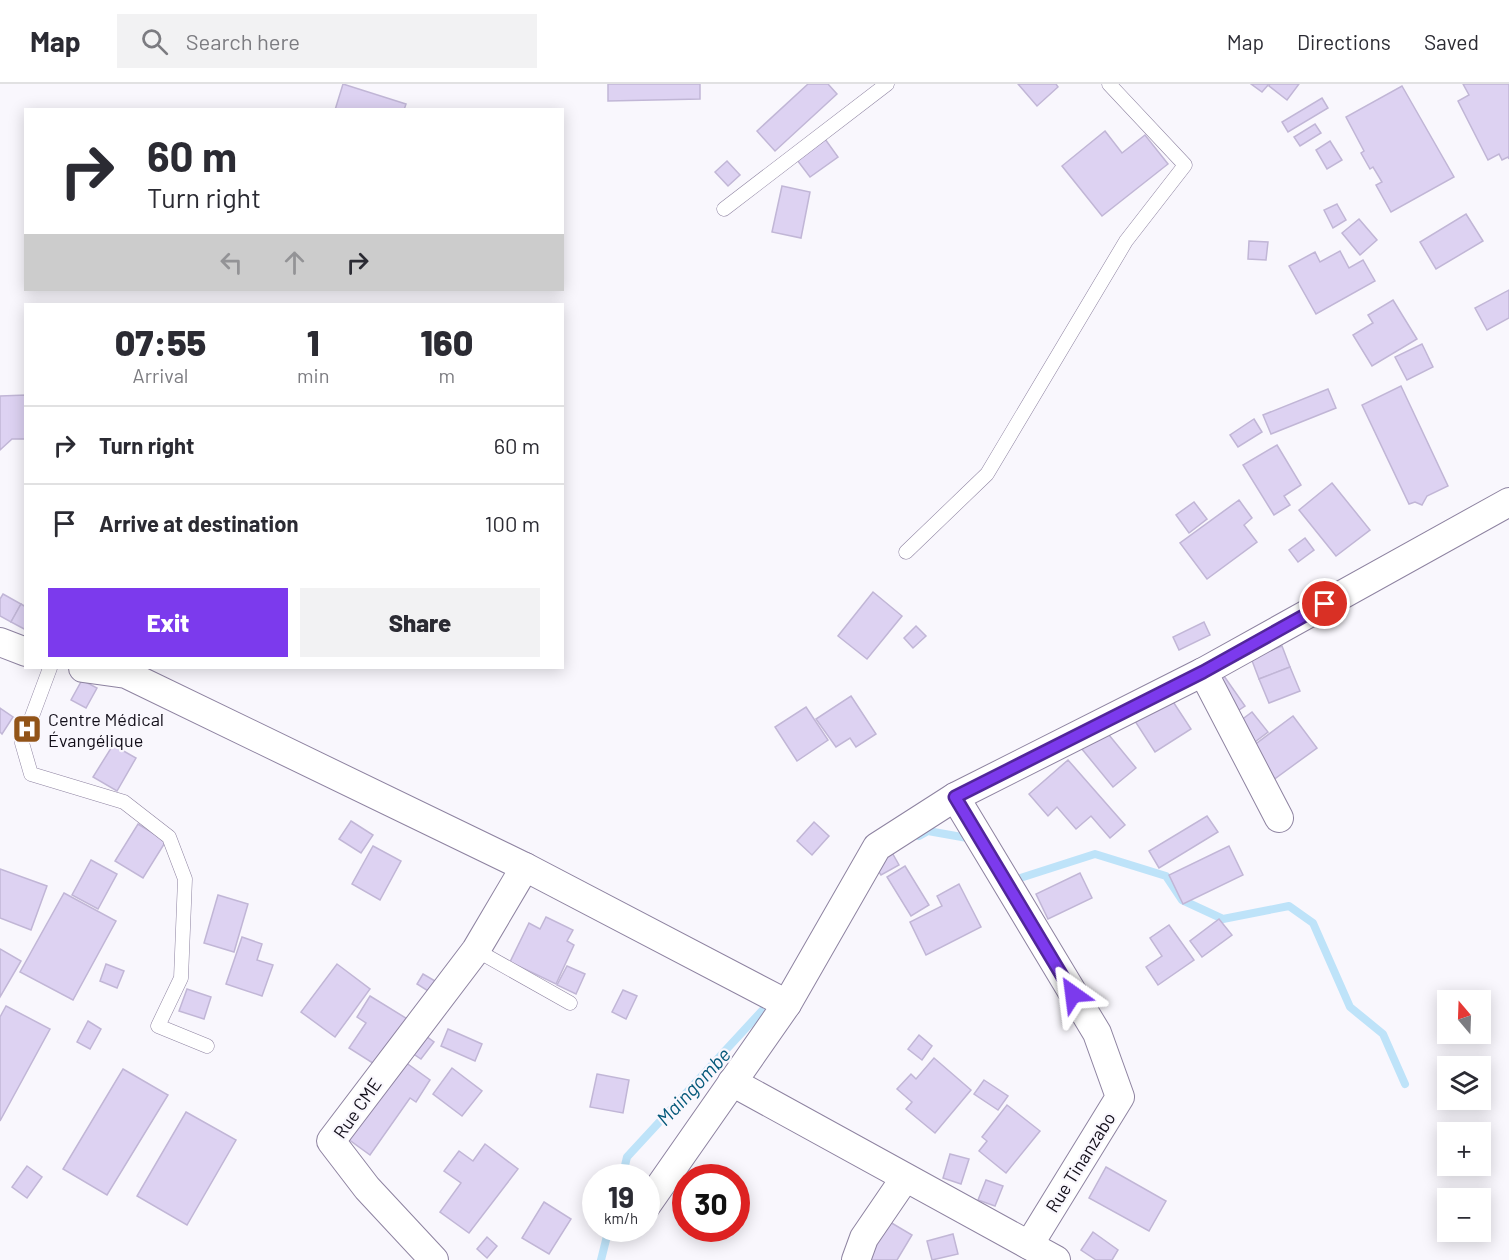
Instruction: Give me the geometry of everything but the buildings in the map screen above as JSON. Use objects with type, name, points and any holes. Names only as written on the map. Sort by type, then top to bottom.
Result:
[{"type":"street","points":[[660,1186],[732,1082],[779,999],[877,847],[955,797],[1203,672],[1509,502]]},
{"type":"street","points":[[0,642],[24,651]]},
{"type":"street","points":[[90,669],[126,674],[525,867],[779,999]]},
{"type":"street","points":[[1203,672],[1279,818]]},
{"type":"street","name":"Rue Tinanzabo","points":[[955,797],[1097,1033],[1120,1097],[1029,1245]]},
{"type":"street","name":"Rue CME","points":[[434,1260],[367,1188],[331,1141],[476,950],[525,867]]},
{"type":"street","points":[[732,1082],[1056,1260]]},
{"type":"street","points":[[856,1260],[864,1238],[905,1178]]},
{"type":"lane","points":[[724,208],[887,84]]},
{"type":"lane","points":[[906,552],[987,474],[1126,241],[1185,165],[1109,84]]},
{"type":"lane","points":[[50,669],[22,743],[31,774],[124,801],[169,837],[185,879],[181,978],[158,1026],[207,1046]]},
{"type":"lane","points":[[476,950],[570,1003]]},
{"type":"waterway","points":[[919,836],[928,831],[973,839]]},
{"type":"waterway","points":[[1011,881],[1095,854],[1166,876],[1182,900],[1223,919],[1289,906],[1313,923],[1350,1007],[1383,1034],[1405,1084]]},
{"type":"waterway","name":"Maingombe","points":[[625,1164],[627,1157],[771,1001]]},
{"type":"waterway","name":"Maingombe","points":[[601,1260],[606,1242]]},
{"type":"place","name":"Centre Médical Évangélique","points":[[27,729]]},
{"type":"route","points":[[1073,994],[955,797],[1203,672],[1325,604]]}]
